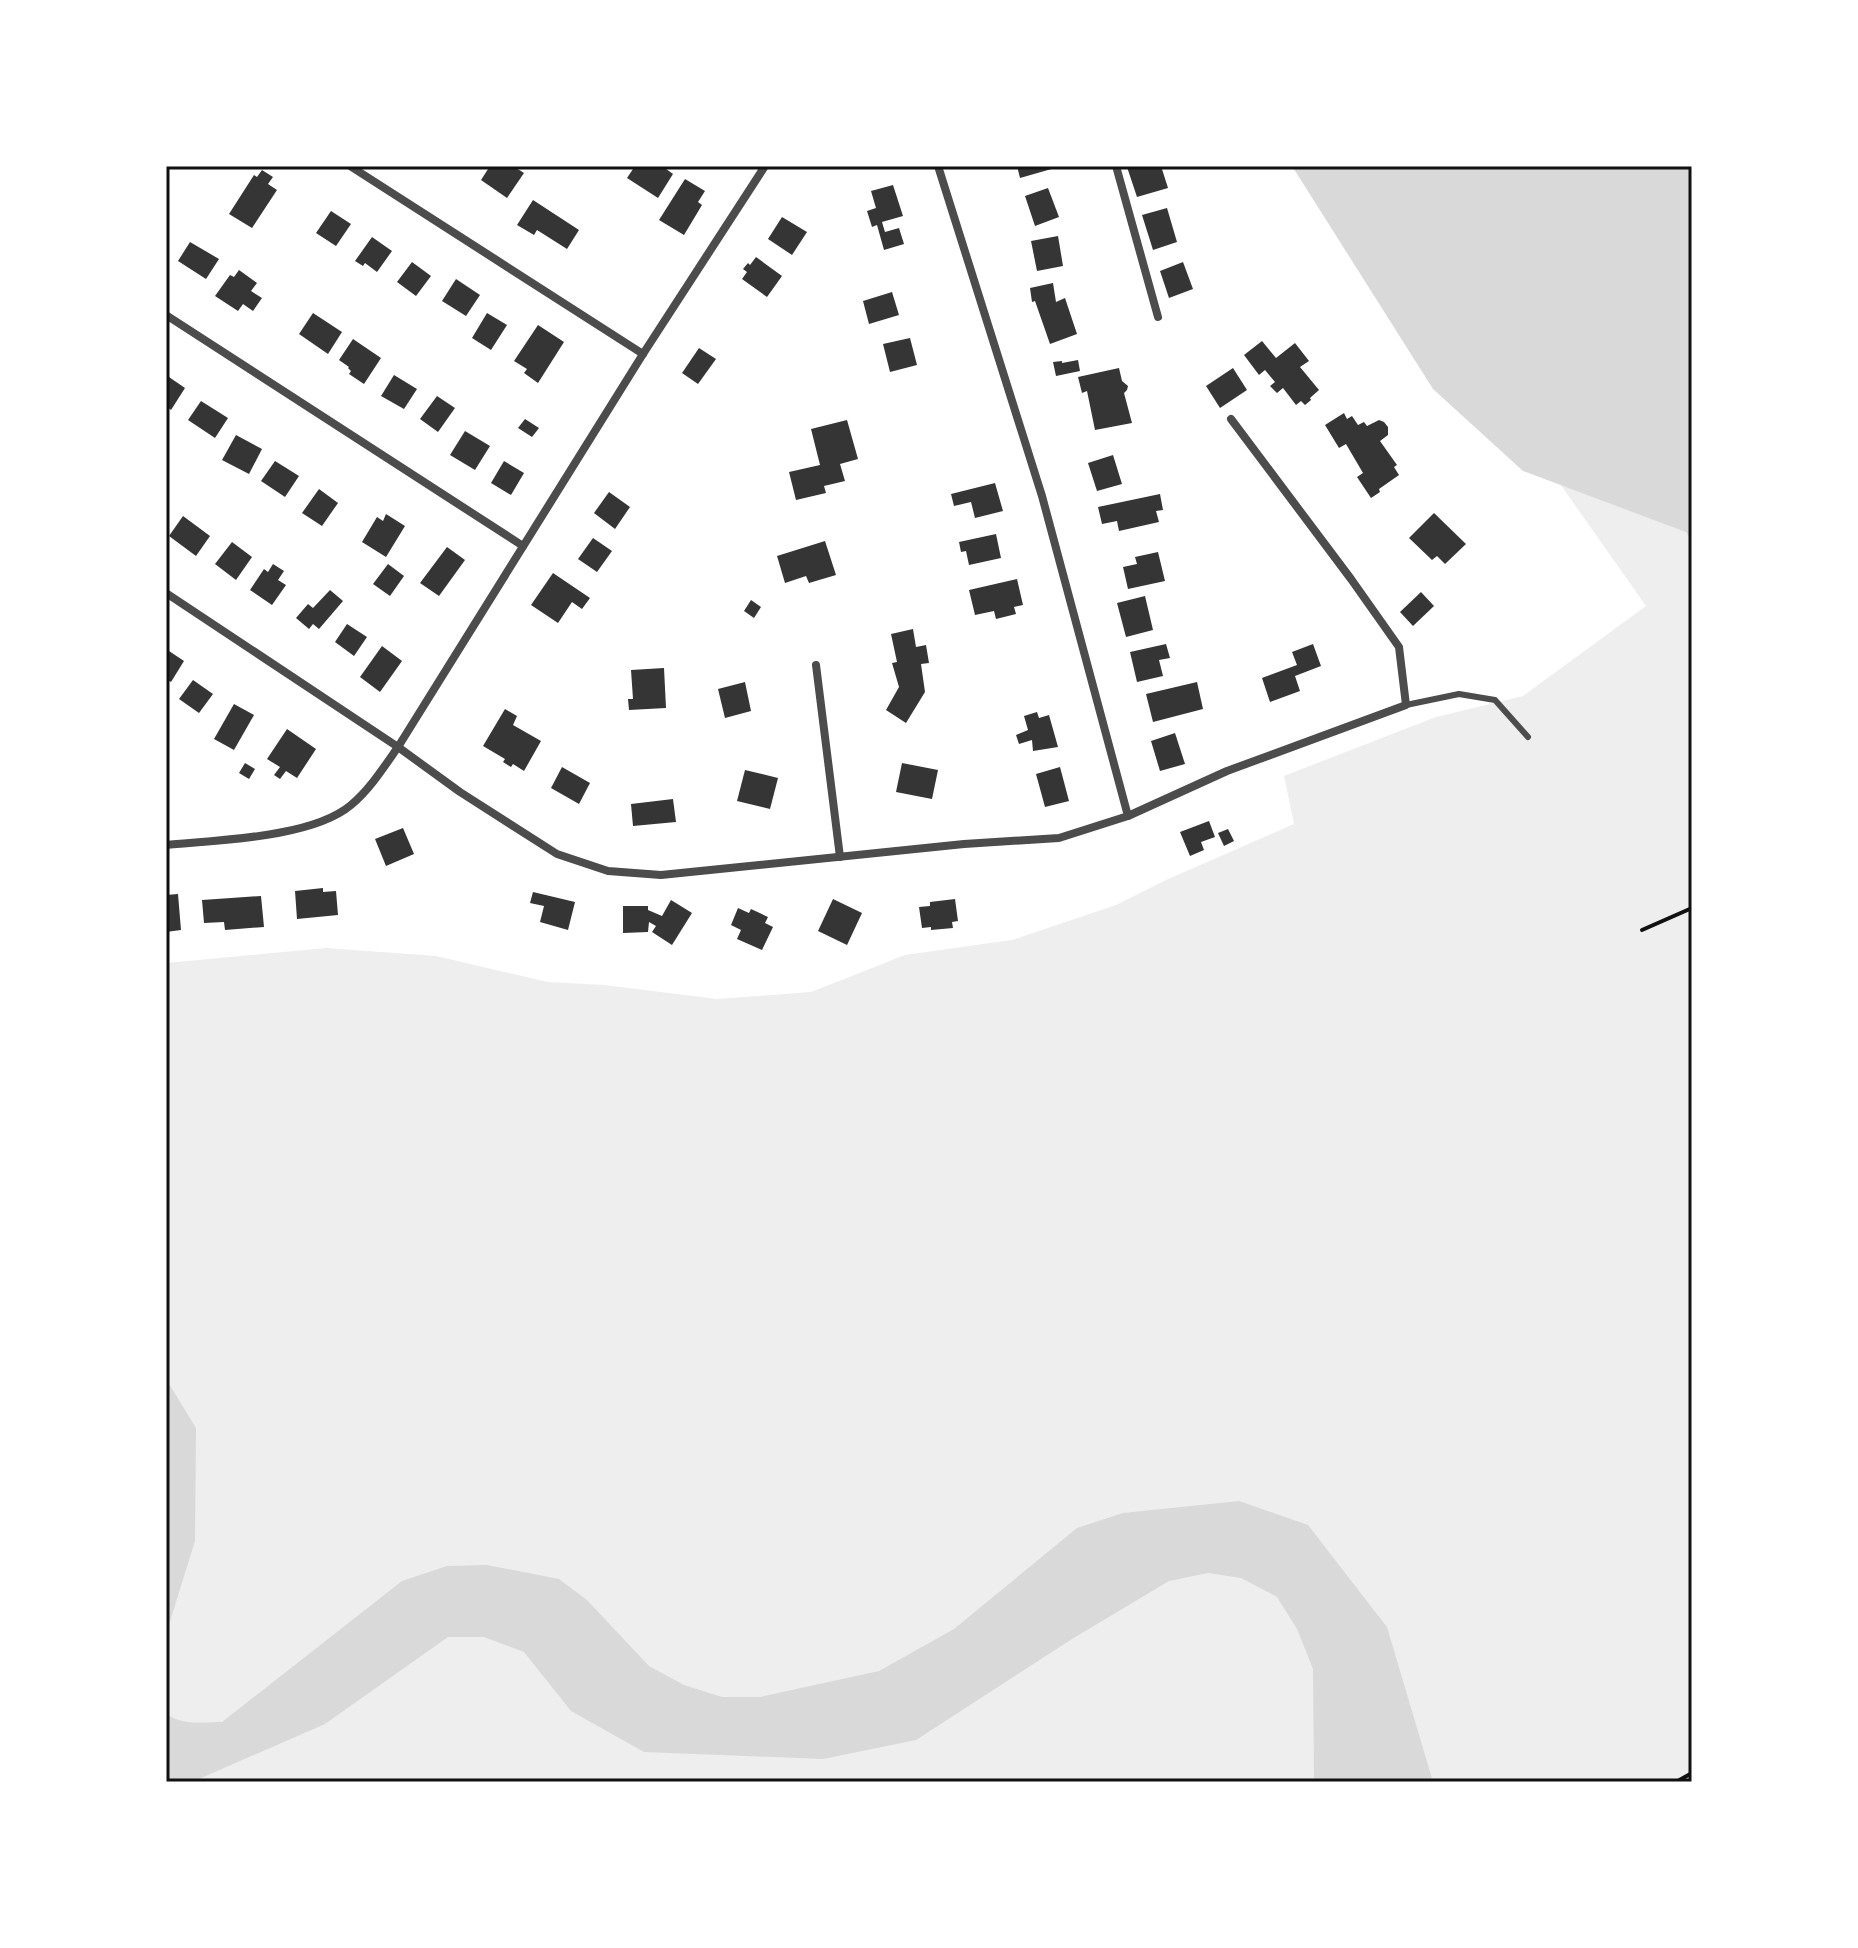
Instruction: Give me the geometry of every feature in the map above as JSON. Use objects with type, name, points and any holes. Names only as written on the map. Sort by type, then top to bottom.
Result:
[{"type":"street","points":[[350,166],[643,354]]},
{"type":"street","points":[[166,845],[300,829],[349,807],[364,793],[398,747],[643,354],[765,166]]},
{"type":"street","points":[[938,166],[1042,496],[1128,816]]},
{"type":"street","points":[[1116,166],[1158,317]]},
{"type":"street","points":[[166,315],[523,546]]},
{"type":"street","points":[[166,593],[557,854],[608,871],[661,875],[964,844],[1059,838],[1128,816],[1227,771],[1406,705],[1399,647],[1231,419]]},
{"type":"street","points":[[816,665],[840,857]]},
{"type":"lane","points":[[1406,705],[1459,694],[1495,700],[1528,737]]},
{"type":"path","points":[[1642,930],[1692,908]]},
{"type":"path","points":[[1676,1782],[1692,1773]]},
{"type":"shaded area","points":[[1292,166],[1692,166],[1692,541],[1686,532],[1523,471],[1433,389]]},
{"type":"shaded area","points":[[1508,410],[1692,491],[1692,1782],[166,1782],[166,963],[326,948],[436,956],[548,982],[604,985],[717,999],[811,992],[905,955],[1012,940],[1116,905],[1294,824],[1284,776],[1436,717],[1523,696],[1646,606]]},
{"type":"shaded area","points":[[166,1379],[196,1428],[195,1541],[166,1634]]},
{"type":"shaded area","points":[[1239,1501],[1308,1525],[1387,1627],[1433,1782],[1314,1782],[1313,1669],[1297,1629],[1277,1597],[1241,1578],[1208,1573],[1169,1581],[1072,1639],[916,1740],[823,1759],[644,1752],[571,1711],[524,1652],[484,1637],[448,1637],[325,1724],[192,1782],[166,1780],[166,1713],[185,1722],[222,1722],[402,1581],[447,1566],[487,1565],[559,1579],[587,1600],[649,1666],[684,1685],[722,1697],[760,1697],[879,1671],[954,1629],[1077,1528],[1123,1513]]},
{"type":"building","points":[[490,166],[513,166],[524,173],[507,198],[481,180]]},
{"type":"building","points":[[635,166],[662,166],[673,174],[658,198],[627,178]]},
{"type":"building","points":[[1017,166],[1054,166],[1055,168],[1020,178]]},
{"type":"building","points":[[1129,166],[1161,166],[1168,188],[1137,197]]},
{"type":"building","points":[[262,170],[273,177],[268,184],[277,190],[252,228],[229,214],[254,175],[257,177]]},
{"type":"building","points":[[685,179],[705,191],[698,202],[702,205],[684,235],[659,220]]},
{"type":"building","points":[[893,185],[903,216],[882,222],[885,232],[899,228],[904,244],[884,250],[877,225],[872,227],[867,211],[876,208],[871,191]]},
{"type":"building","points":[[1048,188],[1059,217],[1035,226],[1025,196]]},
{"type":"building","points":[[533,200],[579,230],[567,249],[537,230],[534,235],[517,225]]},
{"type":"building","points":[[1167,208],[1177,242],[1153,250],[1142,215]]},
{"type":"building","points":[[331,211],[351,224],[336,246],[316,233]]},
{"type":"building","points":[[782,217],[807,232],[792,255],[768,239]]},
{"type":"building","points":[[1058,236],[1063,266],[1037,271],[1031,241]]},
{"type":"building","points":[[372,237],[392,251],[377,272],[365,263],[363,266],[355,261]]},
{"type":"building","points":[[190,242],[219,259],[206,279],[178,261]]},
{"type":"building","points":[[756,257],[782,276],[767,297],[742,279],[747,272],[743,269]]},
{"type":"building","points":[[412,262],[431,276],[416,296],[397,282]]},
{"type":"building","points":[[1183,262],[1193,289],[1169,298],[1160,271]]},
{"type":"building","points":[[239,270],[257,283],[251,291],[262,298],[253,311],[243,304],[238,311],[215,296],[230,275],[234,277]]},
{"type":"building","points":[[456,279],[480,295],[466,316],[442,301]]},
{"type":"building","points":[[1053,283],[1056,302],[1065,298],[1077,334],[1050,344],[1035,301],[1032,302],[1030,288]]},
{"type":"building","points":[[892,292],[899,315],[869,324],[863,301]]},
{"type":"building","points":[[313,313],[342,332],[328,354],[299,334]]},
{"type":"building","points":[[487,313],[507,325],[491,350],[472,338]]},
{"type":"building","points":[[538,325],[564,342],[538,383],[524,373],[527,369],[514,361]]},
{"type":"building","points":[[910,338],[917,365],[890,372],[883,344]]},
{"type":"building","points":[[353,339],[381,358],[364,384],[349,374],[349,367],[339,360]]},
{"type":"building","points":[[1262,341],[1276,358],[1295,343],[1309,361],[1300,367],[1319,390],[1305,405],[1301,401],[1296,405],[1283,388],[1277,393],[1270,386],[1275,382],[1265,370],[1259,375],[1244,355]]},
{"type":"building","points":[[699,348],[716,359],[698,384],[682,373]]},
{"type":"building","points":[[1078,360],[1080,371],[1056,376],[1053,362]]},
{"type":"building","points":[[1119,368],[1122,381],[1128,386],[1124,393],[1132,423],[1095,430],[1087,391],[1082,393],[1078,377]]},
{"type":"building","points":[[1233,368],[1247,390],[1220,408],[1206,386]]},
{"type":"building","points":[[166,375],[185,388],[171,410],[166,406]]},
{"type":"building","points":[[394,375],[417,389],[404,409],[381,396]]},
{"type":"building","points":[[437,396],[455,408],[438,432],[420,419]]},
{"type":"building","points":[[201,401],[228,418],[215,438],[188,420]]},
{"type":"building","points":[[1344,413],[1347,419],[1352,416],[1358,425],[1364,422],[1367,426],[1379,420],[1388,427],[1388,435],[1380,441],[1397,465],[1394,467],[1399,475],[1371,498],[1357,477],[1363,473],[1346,444],[1339,448],[1325,425]]},
{"type":"building","points":[[525,419],[539,428],[532,437],[518,428]]},
{"type":"building","points":[[847,420],[858,459],[840,464],[845,481],[824,486],[826,493],[796,500],[789,472],[820,465],[811,429]]},
{"type":"building","points":[[465,431],[490,446],[475,470],[450,455]]},
{"type":"building","points":[[236,435],[262,449],[249,474],[222,460]]},
{"type":"building","points":[[1113,455],[1122,484],[1097,491],[1088,463]]},
{"type":"building","points":[[275,461],[299,476],[285,497],[261,481]]},
{"type":"building","points":[[504,461],[524,473],[511,495],[491,483]]},
{"type":"building","points":[[995,483],[1003,511],[975,518],[971,502],[954,506],[951,494]]},
{"type":"building","points":[[319,489],[338,503],[322,526],[302,513]]},
{"type":"building","points":[[609,492],[630,507],[615,529],[594,513]]},
{"type":"building","points":[[1160,494],[1163,510],[1156,511],[1159,522],[1119,531],[1117,521],[1102,524],[1098,507]]},
{"type":"building","points":[[1434,513],[1466,544],[1445,564],[1437,556],[1432,560],[1409,538]]},
{"type":"building","points":[[386,514],[405,526],[386,557],[362,542],[377,517],[383,521]]},
{"type":"building","points":[[183,516],[210,536],[196,556],[169,536]]},
{"type":"building","points":[[996,534],[1001,558],[969,565],[966,551],[961,552],[959,542]]},
{"type":"building","points":[[593,538],[612,551],[597,572],[578,559]]},
{"type":"building","points":[[825,541],[836,575],[809,583],[806,576],[785,583],[777,556]]},
{"type":"building","points":[[232,542],[252,557],[236,580],[215,564]]},
{"type":"building","points":[[447,547],[465,560],[439,596],[420,583]]},
{"type":"building","points":[[1158,552],[1165,581],[1128,589],[1123,567],[1137,564],[1135,557]]},
{"type":"building","points":[[273,564],[284,571],[278,580],[286,585],[272,605],[250,590],[264,569],[268,572]]},
{"type":"building","points":[[388,564],[404,576],[390,596],[373,584]]},
{"type":"building","points":[[553,573],[590,598],[582,609],[572,602],[558,623],[531,605]]},
{"type":"building","points":[[1017,579],[1023,605],[1014,607],[1016,614],[996,619],[994,611],[975,615],[969,590]]},
{"type":"building","points":[[330,590],[343,601],[319,629],[313,624],[309,629],[296,618],[308,604],[313,608]]},
{"type":"building","points":[[1421,592],[1434,606],[1413,626],[1400,612]]},
{"type":"building","points":[[1145,596],[1153,630],[1126,637],[1117,603]]},
{"type":"building","points":[[751,600],[761,607],[754,618],[744,611]]},
{"type":"building","points":[[347,624],[367,637],[354,656],[335,642]]},
{"type":"building","points":[[913,629],[916,647],[926,645],[929,663],[921,664],[925,692],[906,723],[886,710],[899,687],[892,663],[897,662],[891,634]]},
{"type":"building","points":[[1166,644],[1170,658],[1159,660],[1163,676],[1137,682],[1130,652]]},
{"type":"building","points":[[1313,644],[1321,666],[1295,676],[1300,691],[1270,702],[1262,678],[1297,665],[1292,652]]},
{"type":"building","points":[[382,646],[402,661],[380,692],[360,677]]},
{"type":"building","points":[[166,649],[184,661],[171,682],[166,679]]},
{"type":"building","points":[[664,668],[666,708],[629,710],[628,699],[633,699],[631,670]]},
{"type":"building","points":[[193,680],[213,694],[199,713],[179,699]]},
{"type":"building","points":[[745,682],[751,711],[725,718],[718,689]]},
{"type":"building","points":[[1197,682],[1203,709],[1153,722],[1146,694]]},
{"type":"building","points":[[234,704],[254,715],[234,750],[214,739]]},
{"type":"building","points":[[505,709],[517,716],[513,725],[541,741],[524,771],[513,764],[511,767],[503,762],[505,759],[483,746]]},
{"type":"building","points":[[1037,712],[1039,718],[1049,715],[1058,747],[1033,751],[1032,740],[1019,744],[1016,735],[1028,730],[1024,716]]},
{"type":"building","points":[[287,729],[316,749],[297,778],[286,771],[280,779],[274,775],[280,767],[267,759]]},
{"type":"building","points":[[1175,733],[1185,764],[1160,771],[1151,741]]},
{"type":"building","points":[[245,763],[255,769],[249,779],[239,773]]},
{"type":"building","points":[[902,763],[938,770],[932,799],[896,792]]},
{"type":"building","points":[[562,767],[590,783],[579,804],[551,788]]},
{"type":"building","points":[[1060,767],[1069,801],[1045,807],[1036,774]]},
{"type":"building","points":[[745,770],[778,778],[770,809],[737,801]]},
{"type":"building","points":[[673,799],[676,822],[633,826],[631,804]]},
{"type":"building","points":[[1209,821],[1215,837],[1201,842],[1204,850],[1190,856],[1180,832]]},
{"type":"building","points":[[403,828],[414,854],[386,866],[375,839]]},
{"type":"building","points":[[1228,829],[1234,841],[1224,846],[1218,833]]},
{"type":"building","points":[[323,888],[323,892],[336,891],[338,915],[297,919],[295,891]]},
{"type":"building","points":[[533,892],[575,902],[568,930],[540,922],[544,906],[530,903]]},
{"type":"building","points":[[178,894],[181,930],[166,932],[166,895]]},
{"type":"building","points":[[261,896],[264,927],[225,930],[224,922],[204,923],[202,900]]},
{"type":"building","points":[[833,899],[862,913],[847,945],[818,931]]},
{"type":"building","points":[[955,899],[958,921],[952,922],[953,928],[922,928],[919,907],[930,906],[930,902]]},
{"type":"building","points":[[671,900],[692,913],[672,945],[652,932],[656,926],[649,922],[648,932],[623,933],[623,906],[648,906],[648,910],[662,916]]},
{"type":"building","points":[[738,908],[749,913],[751,909],[768,917],[765,923],[773,927],[762,950],[737,939],[741,930],[731,925]]}]
